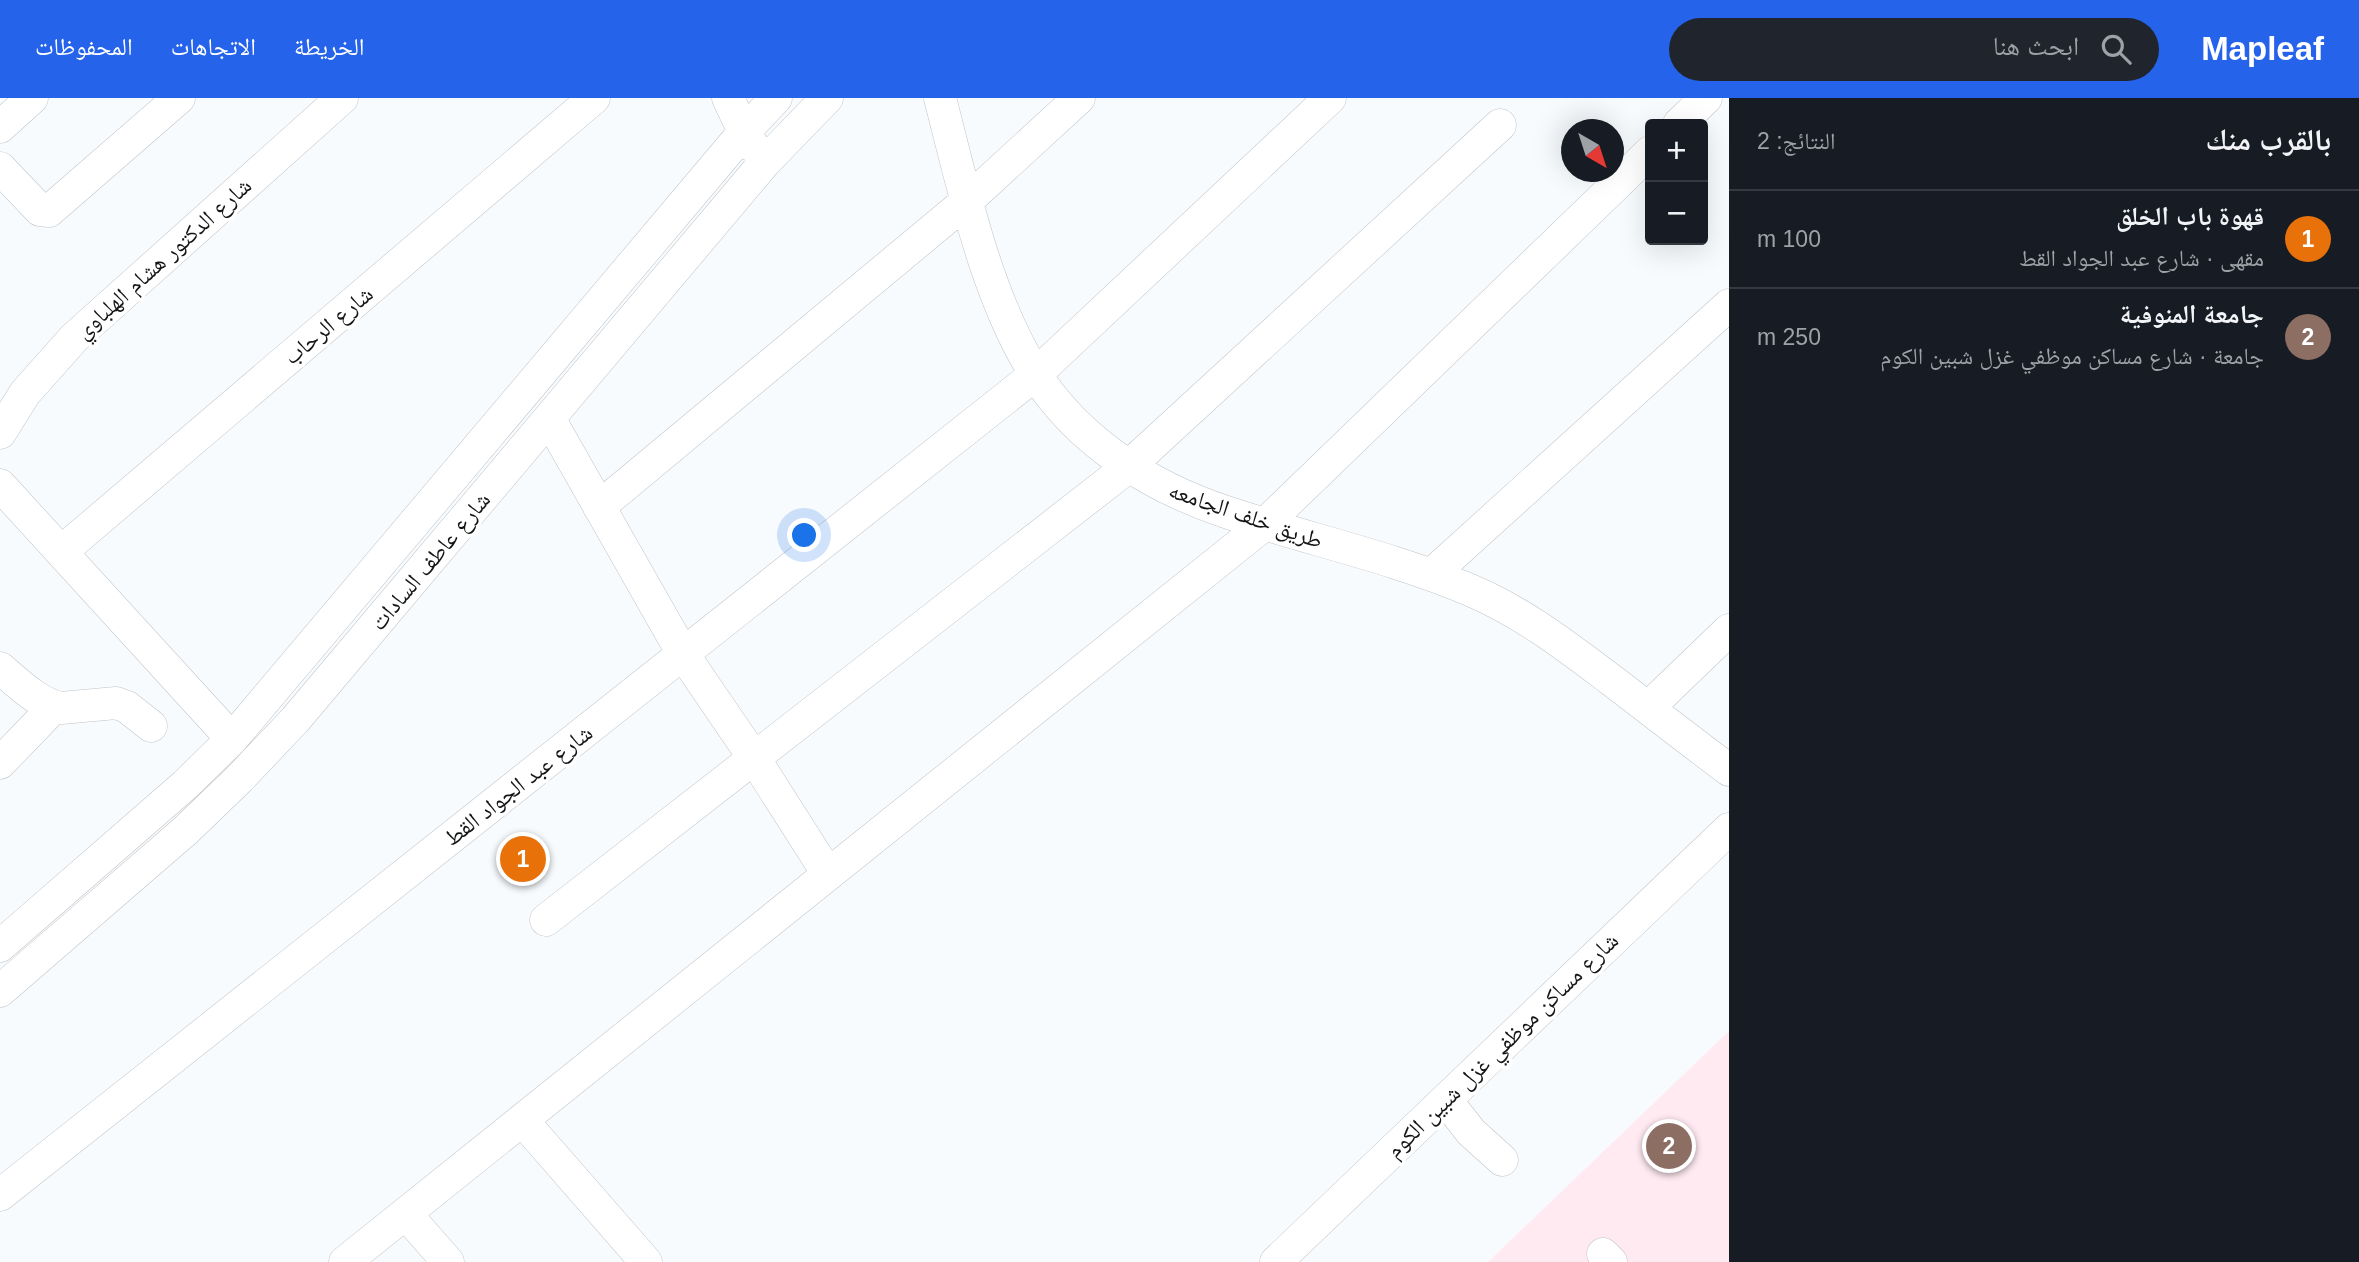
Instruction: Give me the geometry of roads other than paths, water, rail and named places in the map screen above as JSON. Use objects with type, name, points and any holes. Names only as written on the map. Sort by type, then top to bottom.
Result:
[{"type":"street","points":[[0,127],[32,98]]},
{"type":"street","points":[[0,168],[40,210],[49,211],[179,98]]},
{"type":"street","name":"شارع الدكتور هشام الهلباوي","points":[[0,433],[25,393],[74,338],[342,98]]},
{"type":"street","name":"شارع الرحاب","points":[[61,552],[594,98]]},
{"type":"street","points":[[728,98],[744,132],[765,162]]},
{"type":"street","name":"شارع عاطف السادات","points":[[0,946],[185,785],[232,739],[744,132],[776,98]]},
{"type":"street","name":"شارع عاطف السادات","points":[[0,991],[185,831],[295,720],[765,162],[827,98]]},
{"type":"street","name":"طريق خلف الجامعه","points":[[940,98],[967,201],[996,293],[1036,374],[1052,397],[1081,428],[1128,467],[1186,498],[1431,575],[1504,606],[1545,629],[1729,770]]},
{"type":"street","points":[[599,507],[967,201],[1079,98]]},
{"type":"street","name":"شارع عبد الجواد القط","points":[[0,1195],[1036,374],[1330,98]]},
{"type":"street","points":[[1684,119],[1706,98]]},
{"type":"street","points":[[546,920],[1128,467],[1500,125]]},
{"type":"street","points":[[345,1262],[1265,524],[1645,157]]},
{"type":"street","points":[[1431,575],[1729,305]]},
{"type":"street","points":[[550,420],[683,654],[828,874]]},
{"type":"street","points":[[0,485],[232,739]]},
{"type":"street","points":[[1648,708],[1729,630]]},
{"type":"street","points":[[0,668],[38,699],[54,707],[116,704],[127,707],[151,726]]},
{"type":"street","points":[[0,763],[54,707]]},
{"type":"street","name":"شارع مساكن موظفي غزل شبين الكوم","points":[[1276,1262],[1729,829]]},
{"type":"street","points":[[1446,1100],[1471,1132],[1502,1160]]},
{"type":"street","points":[[522,1120],[646,1262]]},
{"type":"street","points":[[406,1213],[448,1262]]},
{"type":"place","name":"قهوة باب الخلق","points":[[523,859]]},
{"type":"place","name":"جامعة المنوفية","points":[[1669,1146]]}]
